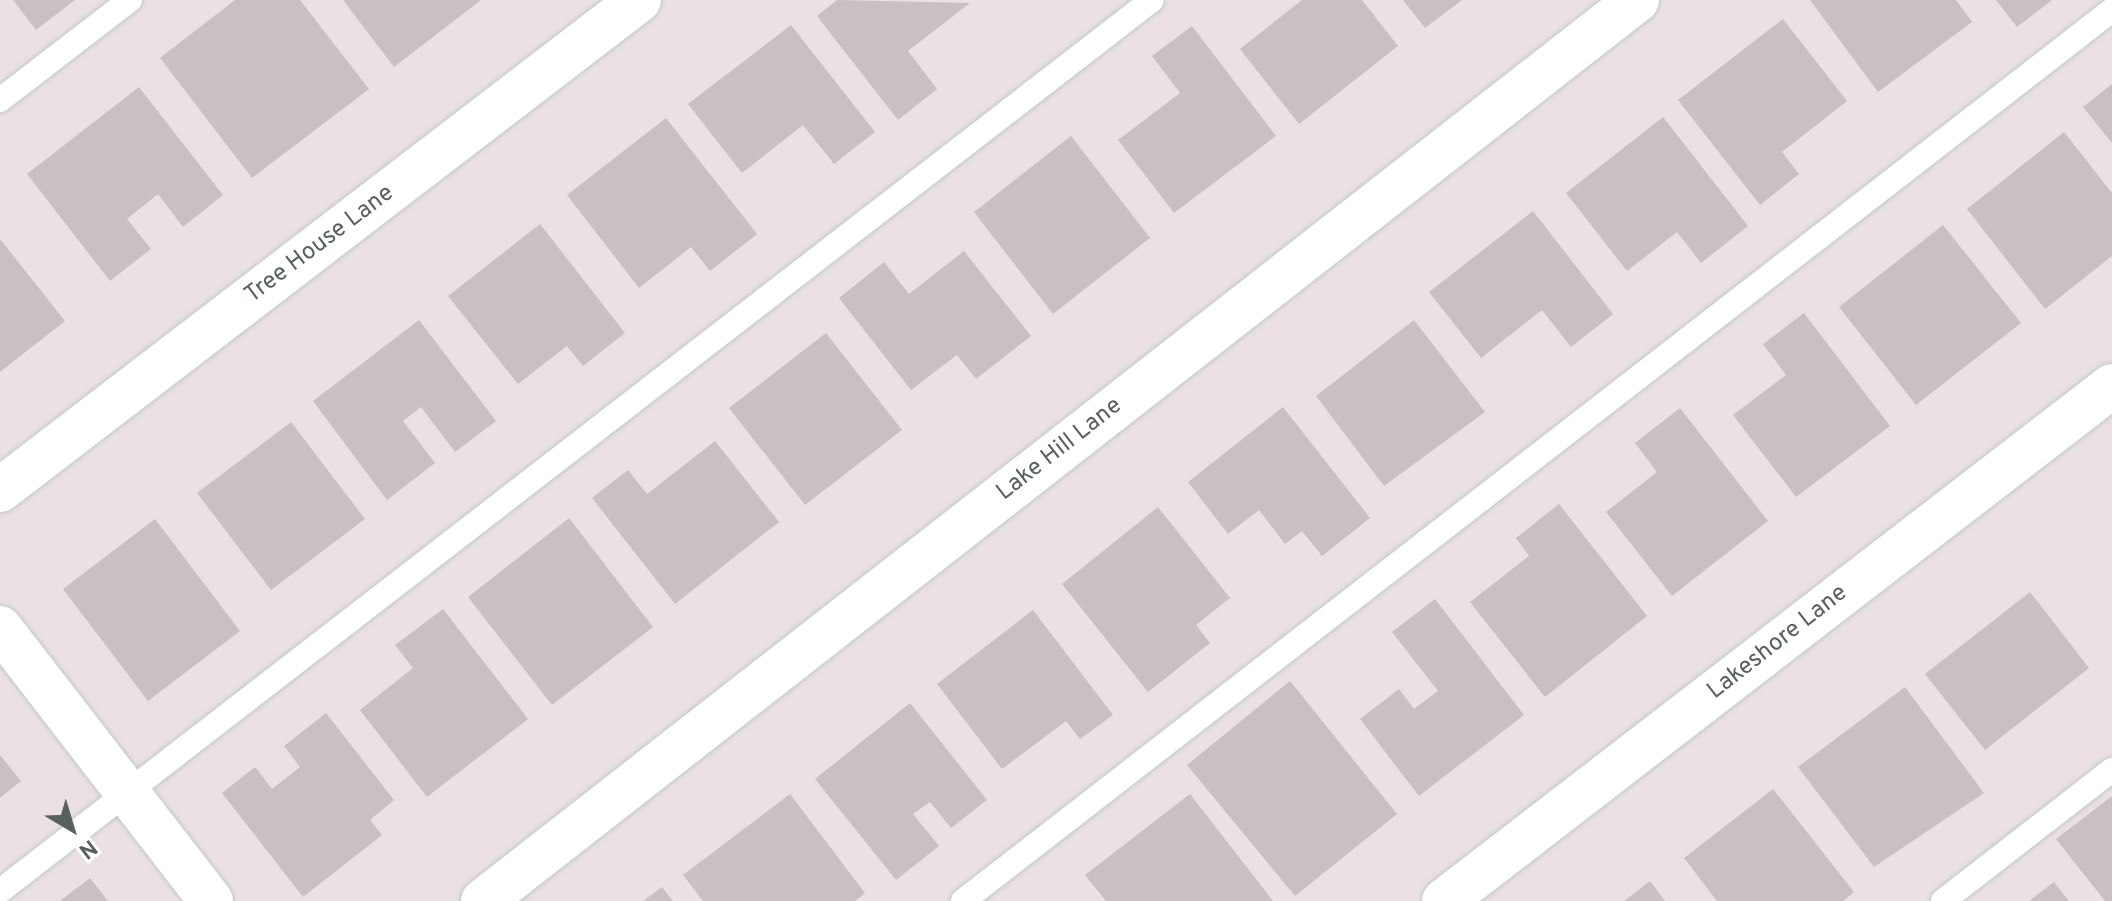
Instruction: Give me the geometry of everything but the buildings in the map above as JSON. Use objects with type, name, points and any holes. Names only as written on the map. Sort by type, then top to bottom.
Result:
[{"type":"street","name":"Tree House Lane","points":[[0,490],[639,0]]},
{"type":"street","name":"Lake Hill Lane","points":[[483,901],[1637,0]]},
{"type":"street","name":"Lakeshore Lane","points":[[1444,901],[2112,386]]},
{"type":"street","points":[[0,628],[211,901]]},
{"type":"lane","points":[[0,99],[130,0]]},
{"type":"lane","points":[[0,891],[1152,0]]},
{"type":"lane","points":[[963,901],[2112,10]]},
{"type":"lane","points":[[1943,901],[2112,770]]}]
